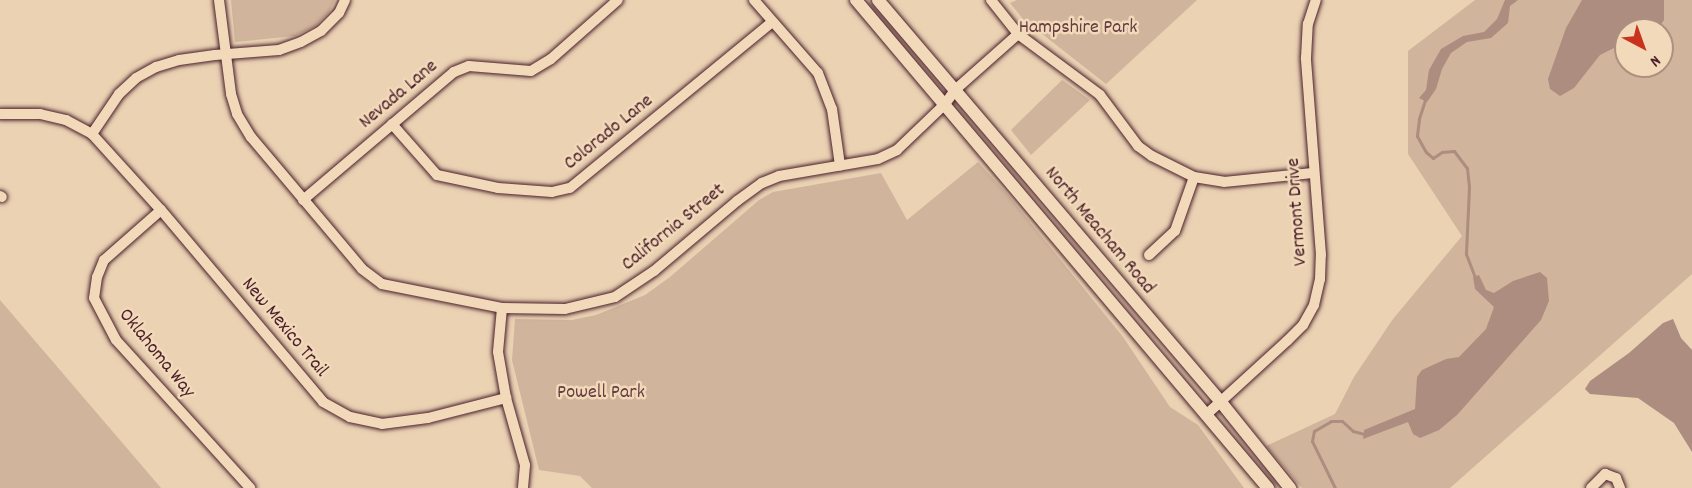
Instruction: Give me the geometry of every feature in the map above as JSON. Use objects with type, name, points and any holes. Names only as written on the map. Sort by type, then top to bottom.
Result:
[{"type":"main road","name":"North Meacham Road","points":[[856,0],[1268,488]]},
{"type":"main road","name":"North Meacham Road","points":[[878,0],[1220,401],[1290,488]]},
{"type":"street","name":"California Street","points":[[219,0],[231,94],[237,114],[251,137],[362,269],[382,284],[502,308],[565,309],[615,297],[654,271],[737,201],[762,183],[779,176],[878,159],[897,150],[945,104],[955,90],[1018,34]]},
{"type":"street","points":[[92,134],[119,94],[136,78],[156,67],[179,60],[279,50],[321,31],[339,13],[345,0]]},
{"type":"street","points":[[754,0],[818,73],[832,109],[840,165]]},
{"type":"street","points":[[991,0],[1018,34],[1100,95],[1126,131],[1145,151],[1194,177],[1224,182],[1313,173]]},
{"type":"street","name":"Vermont Drive","points":[[1207,414],[1303,325],[1314,305],[1320,279],[1321,255],[1306,58],[1308,24],[1316,0]]},
{"type":"street","name":"Nevada Lane","points":[[303,200],[454,72],[469,66],[531,71],[541,66],[612,2]]},
{"type":"street","name":"Colorado Lane","points":[[392,124],[437,175],[498,188],[552,192],[570,188],[772,22]]},
{"type":"street","name":"New Mexico Trail","points":[[0,114],[40,114],[66,120],[92,134],[161,210],[323,402],[350,417],[382,424],[428,418],[506,398]]},
{"type":"street","points":[[1149,255],[1175,231],[1194,177]]},
{"type":"street","name":"Oklahoma Way","points":[[161,210],[104,260],[97,277],[94,298],[116,340],[250,488]]},
{"type":"street","points":[[502,308],[498,352],[506,398],[525,465],[523,488]]},
{"type":"street","points":[[1591,488],[1605,474],[1616,478],[1620,483],[1620,488]]},
{"type":"green space","points":[[231,0],[335,0],[329,12],[315,26],[295,36],[235,42]]},
{"type":"green space","name":"Hampshire Park","points":[[1017,0],[1197,0],[1106,84],[1023,19],[1010,3]]},
{"type":"green space","points":[[1475,0],[1692,0],[1692,274],[1450,488],[1302,488],[1266,446],[1335,414],[1354,377],[1393,319],[1462,236],[1408,154],[1408,51]]},
{"type":"green space","points":[[1062,80],[1090,100],[1031,155],[1011,130]]},
{"type":"green space","name":"Powell Park","points":[[978,162],[1009,196],[1123,337],[1170,407],[1198,425],[1244,488],[592,488],[580,476],[539,470],[512,360],[515,319],[572,320],[596,315],[645,295],[670,277],[759,200],[773,192],[881,173],[907,220]]},
{"type":"green space","points":[[0,300],[161,488],[0,488]]},
{"type":"shaded area","points":[[1505,0],[1518,0],[1510,6],[1508,23],[1491,38],[1467,42],[1451,53],[1442,69],[1436,89],[1427,102],[1419,98],[1426,90],[1429,70],[1441,49],[1463,36],[1484,32],[1497,19]]},
{"type":"shaded area","points":[[1582,0],[1664,0],[1664,18],[1614,18],[1614,48],[1600,55],[1574,88],[1560,96],[1550,89],[1548,79],[1566,28]]},
{"type":"shaded area","points":[[1540,272],[1547,278],[1549,301],[1541,320],[1457,415],[1439,430],[1420,438],[1413,434],[1408,422],[1363,439],[1364,430],[1415,409],[1417,377],[1422,370],[1446,359],[1459,357],[1486,329],[1494,307],[1475,289],[1473,277],[1479,275],[1486,290],[1494,293],[1513,281]]},
{"type":"shaded area","points":[[1673,319],[1681,338],[1692,350],[1692,452],[1674,423],[1638,398],[1590,394],[1585,389],[1590,381],[1629,353],[1663,323]]},
{"type":"waterway","points":[[1425,100],[1417,136],[1426,152],[1433,158],[1442,152],[1454,151],[1467,168],[1469,187],[1466,254],[1475,278]]},
{"type":"waterway","points":[[1335,488],[1312,441],[1314,431],[1331,421],[1342,421],[1353,431],[1364,434]]}]
